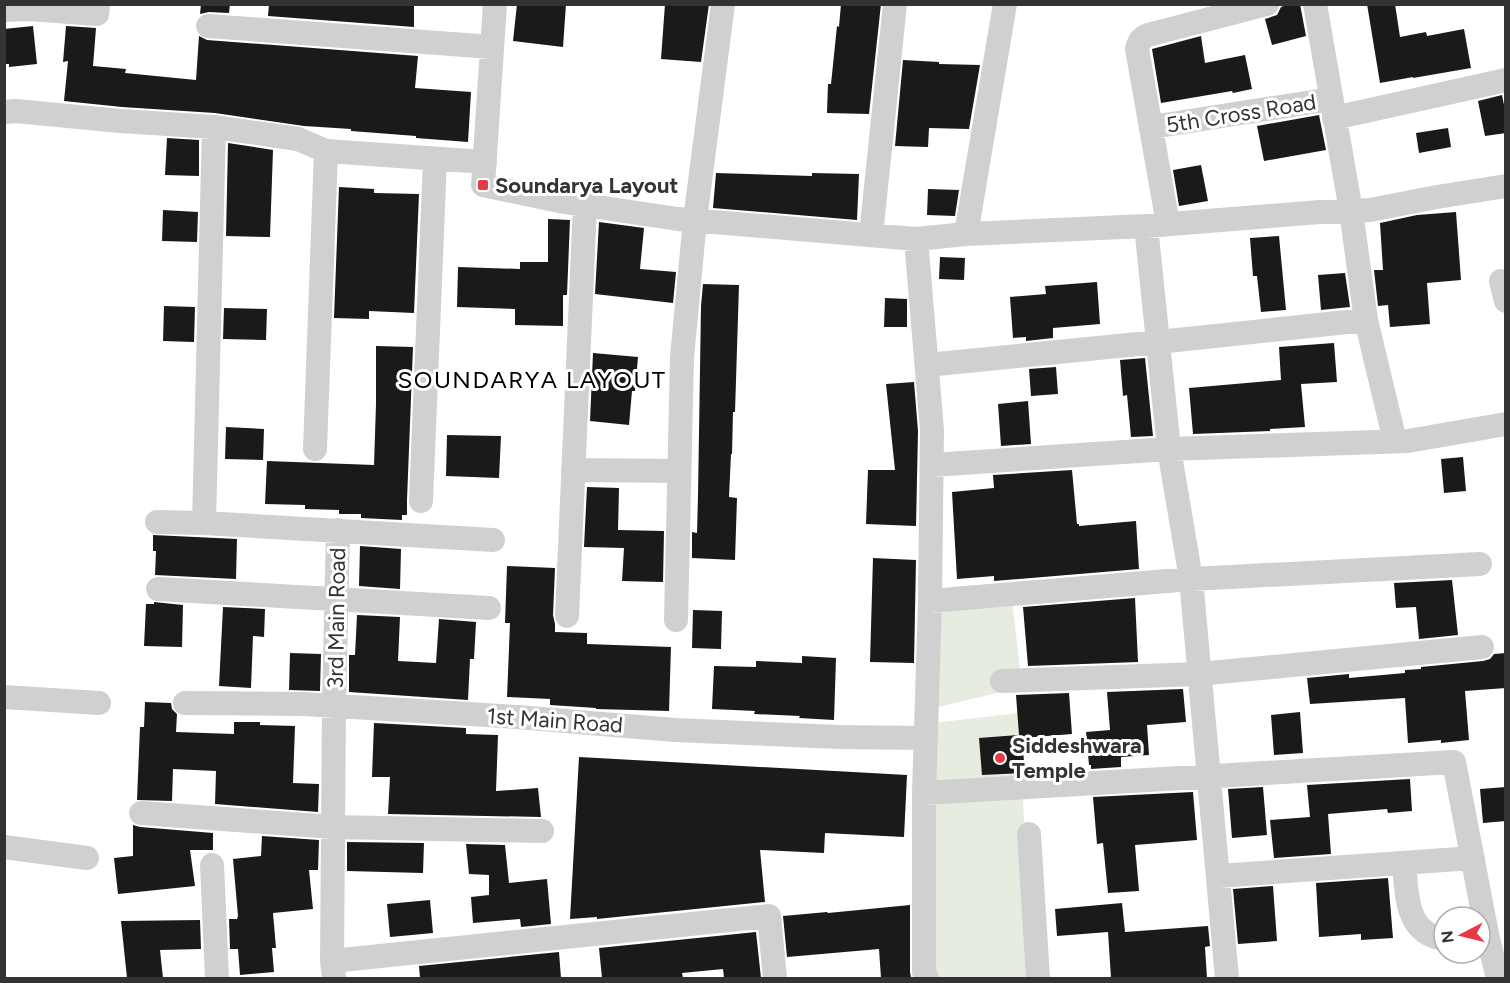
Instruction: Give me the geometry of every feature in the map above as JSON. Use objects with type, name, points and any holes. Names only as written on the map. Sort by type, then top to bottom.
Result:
[{"type":"street","points":[[4,10],[29,9],[97,14],[98,4]]},
{"type":"street","points":[[495,4],[483,185],[585,205],[678,219],[916,239],[966,234],[1157,225],[1370,210],[1506,186]]},
{"type":"street","points":[[676,620],[682,357],[695,220],[723,4]]},
{"type":"street","points":[[871,235],[895,4]]},
{"type":"street","points":[[966,234],[1005,4]]},
{"type":"street","points":[[1227,978],[1191,579],[1169,449],[1158,342],[1157,225],[1152,127],[1137,49],[1142,37],[1226,10],[1267,4]]},
{"type":"street","points":[[1315,4],[1351,211],[1366,320],[1395,441]]},
{"type":"street","points":[[208,26],[492,47]]},
{"type":"street","name":"5th Cross Road","points":[[1152,127],[1333,108],[1506,80]]},
{"type":"street","points":[[4,112],[214,127],[298,139],[326,152],[485,162]]},
{"type":"street","points":[[204,523],[214,127]]},
{"type":"street","points":[[315,449],[326,152]]},
{"type":"street","points":[[421,501],[435,159]]},
{"type":"street","points":[[567,616],[585,205]]},
{"type":"street","points":[[916,239],[932,430],[924,793],[924,972],[927,978]]},
{"type":"street","points":[[927,365],[1366,320]]},
{"type":"street","points":[[932,465],[1169,449],[1408,441],[1506,424]]},
{"type":"street","points":[[573,470],[679,471]]},
{"type":"street","points":[[158,522],[493,540]]},
{"type":"street","name":"3rd Main Road","points":[[333,970],[334,706],[338,530]]},
{"type":"street","points":[[930,601],[1191,579],[1480,564]]},
{"type":"street","points":[[158,590],[489,608]]},
{"type":"street","points":[[1002,681],[1199,674],[1482,647]]},
{"type":"street","points":[[4,697],[99,703]]},
{"type":"street","name":"1st Main Road","points":[[185,703],[303,704],[517,717],[675,730],[925,738]]},
{"type":"street","points":[[924,793],[1454,762],[1473,858],[1479,905]]},
{"type":"street","points":[[141,813],[333,826],[542,831]]},
{"type":"street","points":[[1029,834],[1038,978]]},
{"type":"street","points":[[4,848],[87,858]]},
{"type":"street","points":[[1218,876],[1473,858]]},
{"type":"street","points":[[1404,862],[1410,913],[1415,922],[1432,937]]},
{"type":"street","points":[[212,865],[218,978]]},
{"type":"street","points":[[333,970],[769,916],[775,978]]},
{"type":"street","points":[[1492,963],[1497,978]]},
{"type":"shaded area","points":[[1012,599],[1022,687],[934,708],[936,606]]},
{"type":"shaded area","points":[[1018,713],[1033,978],[936,978],[932,970],[934,723]]},
{"type":"building","points":[[201,4],[230,4],[229,13],[200,14]]},
{"type":"building","points":[[269,4],[414,4],[414,27],[268,16]]},
{"type":"building","points":[[517,4],[566,4],[563,47],[513,41]]},
{"type":"building","points":[[665,4],[709,4],[701,62],[661,59]]},
{"type":"building","points":[[841,4],[881,4],[869,114],[827,113],[828,84],[831,84]]},
{"type":"building","points":[[1300,4],[1306,36],[1272,45],[1265,19],[1277,15],[1281,7]]},
{"type":"building","points":[[1367,4],[1395,4],[1400,37],[1426,32],[1427,36],[1464,29],[1471,68],[1380,83]]},
{"type":"building","points":[[33,26],[37,64],[9,67],[9,64],[4,64],[4,29]]},
{"type":"building","points":[[66,26],[96,28],[93,66],[126,69],[125,73],[196,80],[199,36],[207,40],[418,56],[415,88],[471,92],[468,142],[304,126],[215,113],[64,101],[68,61],[63,62]]},
{"type":"building","points":[[1201,36],[1205,63],[1245,55],[1252,89],[1161,103],[1152,49]]},
{"type":"building","points":[[903,60],[980,65],[969,129],[929,128],[928,147],[895,146]]},
{"type":"building","points":[[1502,95],[1506,115],[1506,133],[1485,136],[1478,101]]},
{"type":"building","points":[[1319,115],[1326,150],[1264,161],[1257,126]]},
{"type":"building","points":[[1448,128],[1451,147],[1419,153],[1416,133]]},
{"type":"building","points":[[167,138],[199,140],[199,176],[165,175]]},
{"type":"building","points":[[228,143],[273,150],[270,237],[226,236]]},
{"type":"building","points":[[1201,165],[1208,201],[1179,206],[1173,170]]},
{"type":"building","points":[[716,173],[812,176],[812,173],[859,174],[857,220],[713,208]]},
{"type":"building","points":[[339,187],[374,189],[374,193],[419,194],[414,313],[369,311],[369,319],[334,318]]},
{"type":"building","points":[[928,189],[959,190],[955,216],[927,215]]},
{"type":"building","points":[[163,210],[198,212],[197,242],[162,241]]},
{"type":"building","points":[[1456,212],[1461,280],[1427,283],[1430,324],[1390,327],[1388,305],[1378,306],[1374,270],[1383,270],[1380,223],[1417,215]]},
{"type":"building","points":[[548,219],[570,220],[567,295],[563,295],[563,326],[515,325],[515,309],[457,307],[458,267],[520,269],[520,262],[548,262]]},
{"type":"building","points":[[599,222],[644,228],[640,269],[676,272],[673,303],[595,294]]},
{"type":"building","points":[[1279,236],[1286,310],[1261,312],[1257,276],[1253,276],[1250,238]]},
{"type":"building","points":[[940,257],[965,258],[964,280],[939,279]]},
{"type":"building","points":[[1345,273],[1350,307],[1321,310],[1318,275]]},
{"type":"building","points":[[1097,282],[1100,324],[1053,328],[1053,338],[1026,341],[1026,337],[1013,338],[1010,297],[1046,294],[1045,286]]},
{"type":"building","points":[[703,284],[739,285],[735,412],[733,412],[729,497],[737,498],[735,560],[692,558],[692,532],[697,533]]},
{"type":"building","points":[[885,298],[907,299],[907,327],[884,327]]},
{"type":"building","points":[[164,306],[195,307],[194,342],[163,341]]},
{"type":"building","points":[[224,308],[267,309],[266,340],[223,339]]},
{"type":"building","points":[[1334,343],[1337,382],[1301,384],[1305,427],[1270,429],[1270,431],[1193,434],[1189,388],[1281,380],[1279,347]]},
{"type":"building","points":[[376,346],[413,347],[407,515],[402,515],[402,520],[361,518],[361,514],[339,514],[339,510],[305,509],[305,505],[265,504],[267,461],[374,465]]},
{"type":"building","points":[[593,353],[638,357],[629,425],[590,421]]},
{"type":"building","points":[[1145,358],[1153,436],[1131,437],[1127,395],[1123,396],[1120,360]]},
{"type":"building","points":[[1056,367],[1058,394],[1031,396],[1029,369]]},
{"type":"building","points":[[914,382],[918,431],[916,526],[866,524],[868,470],[895,470],[886,384]]},
{"type":"building","points":[[1028,401],[1031,444],[1001,446],[998,404]]},
{"type":"building","points":[[226,427],[264,429],[263,460],[225,459]]},
{"type":"building","points":[[447,435],[501,436],[499,478],[446,476]]},
{"type":"building","points":[[1463,457],[1466,491],[1444,493],[1441,459]]},
{"type":"building","points":[[1072,470],[1077,524],[1079,526],[1136,521],[1139,569],[994,581],[994,576],[957,579],[952,492],[994,488],[993,475]]},
{"type":"building","points":[[587,487],[619,488],[618,530],[664,531],[663,582],[622,581],[624,548],[584,547]]},
{"type":"building","points":[[153,535],[237,539],[236,579],[155,575],[156,551],[153,551]]},
{"type":"building","points":[[360,546],[401,549],[400,589],[359,586]]},
{"type":"building","points":[[873,558],[916,560],[914,663],[870,662]]},
{"type":"building","points":[[507,566],[555,568],[553,615],[555,632],[587,633],[587,644],[671,647],[669,711],[596,709],[550,705],[550,699],[507,697],[510,623],[505,623]]},
{"type":"building","points":[[1452,580],[1458,635],[1419,639],[1416,607],[1396,608],[1394,583]]},
{"type":"building","points":[[1135,598],[1138,662],[1028,666],[1023,607]]},
{"type":"building","points":[[154,602],[183,605],[182,647],[144,646],[146,604],[154,604]]},
{"type":"building","points":[[223,607],[265,609],[264,637],[253,636],[251,688],[219,686]]},
{"type":"building","points":[[693,610],[722,611],[721,649],[692,648]]},
{"type":"building","points":[[357,615],[400,617],[398,661],[436,663],[439,619],[476,622],[474,659],[470,659],[468,700],[349,692],[349,655],[355,655]]},
{"type":"building","points":[[290,653],[321,654],[320,691],[289,690]]},
{"type":"building","points":[[1506,653],[1506,688],[1465,691],[1469,740],[1408,743],[1405,698],[1310,704],[1307,678],[1349,674],[1349,678],[1405,673],[1405,670],[1421,669],[1421,667],[1483,661],[1490,659],[1494,654]]},
{"type":"building","points":[[802,656],[836,658],[834,720],[754,714],[755,711],[712,709],[714,666],[756,667],[756,661],[802,663]]},
{"type":"building","points":[[1183,689],[1186,722],[1147,725],[1149,755],[1121,757],[1121,767],[1091,769],[1086,732],[1110,730],[1107,692]]},
{"type":"building","points":[[1069,693],[1072,734],[1022,738],[1025,773],[982,775],[979,738],[1019,735],[1016,695]]},
{"type":"building","points":[[145,702],[171,703],[172,709],[177,714],[176,732],[234,734],[234,722],[295,726],[293,783],[319,784],[318,812],[215,804],[216,771],[173,769],[172,801],[137,800],[140,727],[144,727]]},
{"type":"building","points":[[1300,712],[1303,753],[1274,755],[1271,715]]},
{"type":"building","points":[[374,723],[466,728],[466,734],[498,735],[496,791],[538,788],[541,817],[388,814],[390,777],[372,777]]},
{"type":"building","points":[[579,757],[907,775],[904,837],[825,833],[824,853],[760,850],[765,902],[597,919],[597,917],[570,919]]},
{"type":"building","points":[[1410,779],[1412,811],[1388,813],[1387,809],[1328,814],[1331,854],[1274,858],[1270,820],[1310,817],[1307,785]]},
{"type":"building","points":[[1263,787],[1267,835],[1232,838],[1228,789]]},
{"type":"building","points":[[1506,787],[1506,821],[1483,823],[1480,789]]},
{"type":"building","points":[[1193,792],[1197,840],[1135,845],[1139,891],[1108,893],[1103,843],[1097,844],[1093,797]]},
{"type":"building","points":[[133,825],[213,833],[213,850],[190,850],[195,886],[118,894],[114,858],[133,856]]},
{"type":"building","points":[[262,836],[319,840],[318,870],[309,870],[313,909],[273,913],[276,948],[272,948],[274,972],[240,975],[238,949],[230,949],[229,919],[237,919],[238,916],[233,859],[261,856]]},
{"type":"building","points":[[347,842],[424,843],[423,873],[347,871]]},
{"type":"building","points":[[466,844],[505,845],[509,883],[547,879],[551,924],[521,927],[520,919],[473,923],[471,897],[489,895],[489,875],[469,874]]},
{"type":"building","points":[[1388,878],[1393,938],[1361,940],[1361,934],[1319,937],[1316,883]]},
{"type":"building","points":[[1273,886],[1277,941],[1238,944],[1233,889]]},
{"type":"building","points":[[430,900],[433,933],[390,937],[387,904]]},
{"type":"building","points":[[1122,903],[1125,932],[1208,926],[1210,946],[1205,947],[1207,978],[1111,978],[1108,932],[1057,936],[1055,909]]},
{"type":"building","points":[[910,905],[911,978],[881,978],[879,949],[787,957],[783,916]]},
{"type":"building","points":[[200,920],[201,949],[160,950],[163,978],[127,978],[121,921]]},
{"type":"building","points":[[756,932],[761,978],[724,978],[723,969],[682,973],[683,978],[602,978],[599,948]]},
{"type":"building","points":[[559,952],[561,978],[420,978],[419,966]]},
{"type":"place","name":"Soundarya Layout","points":[[483,185]]},
{"type":"place","name":"Siddeshwara Temple","points":[[1000,758]]},
{"type":"district","name":"SOUNDARYA LAYOUT","points":[[532,380]]}]
